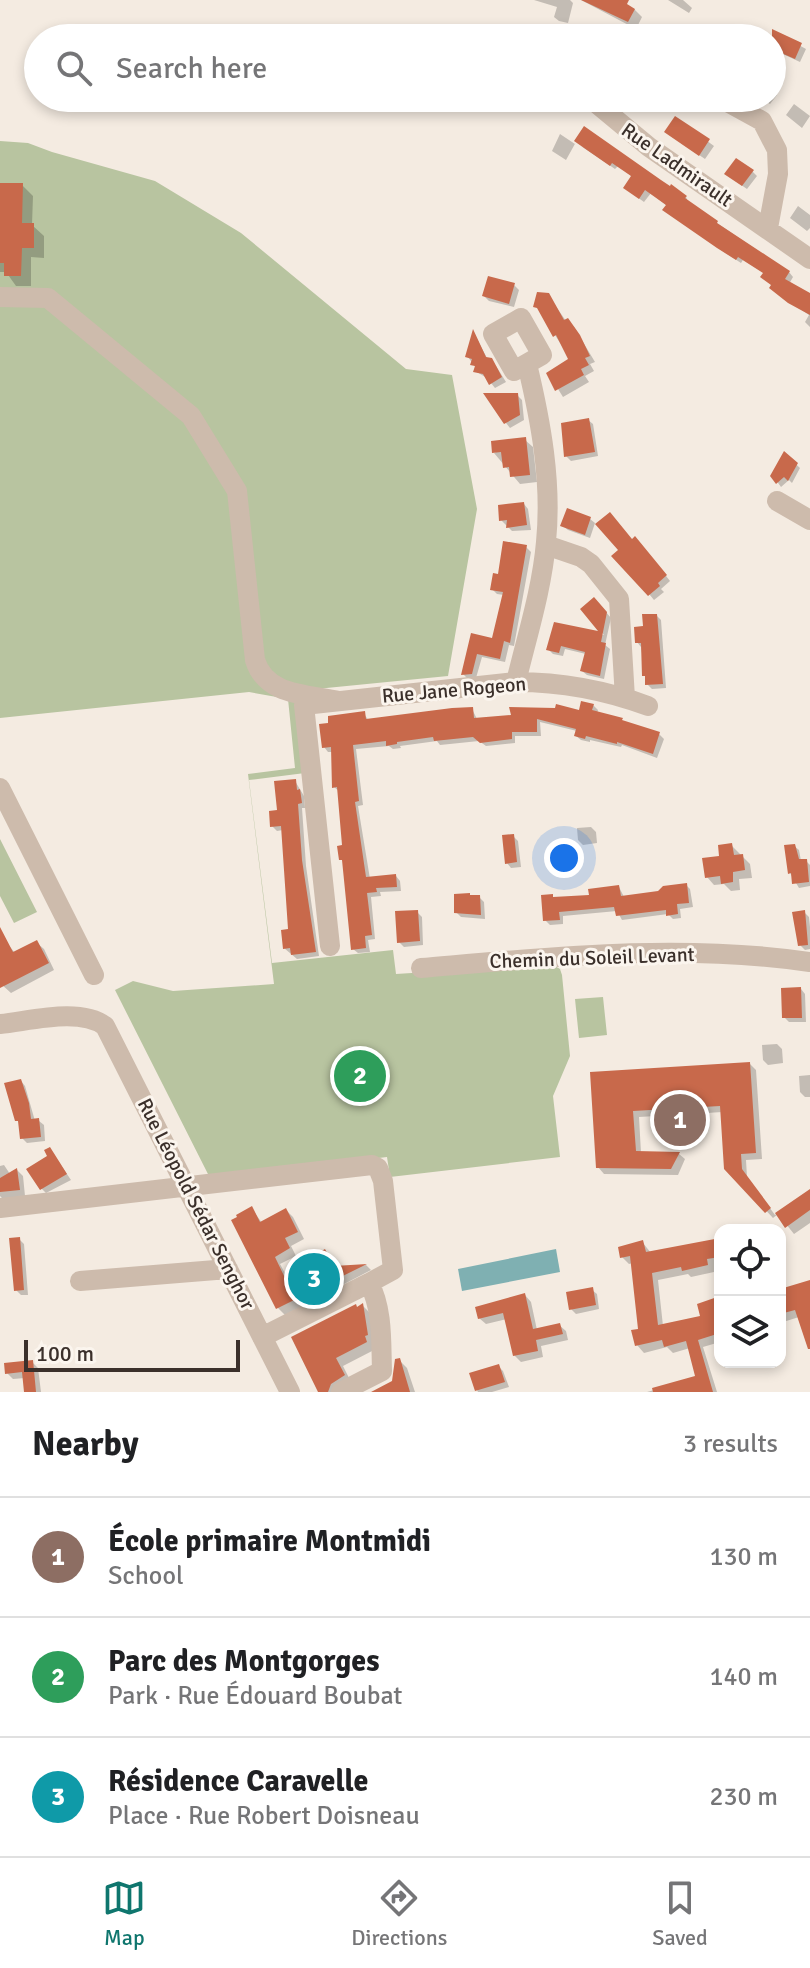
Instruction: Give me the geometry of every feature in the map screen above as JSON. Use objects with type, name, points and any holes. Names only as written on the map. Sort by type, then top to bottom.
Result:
[{"type":"street","name":"Rue Ladmirault","points":[[607,112],[649,147],[810,259]]},
{"type":"street","points":[[746,112],[762,121],[777,150],[778,174],[768,228]]},
{"type":"street","points":[[0,297],[48,298],[191,416],[237,491],[255,660],[259,672],[272,685],[339,701]]},
{"type":"street","points":[[516,682],[546,545],[544,449],[527,364]]},
{"type":"street","points":[[777,501],[810,520]]},
{"type":"street","points":[[546,545],[581,557],[591,564],[619,599],[625,698]]},
{"type":"street","name":"Rue Jane Rogeon","points":[[330,946],[304,705],[516,682],[552,682],[587,687],[648,706]]},
{"type":"street","points":[[0,788],[94,975]]},
{"type":"street","name":"Chemin du Soleil Levant","points":[[421,968],[632,953],[691,953],[810,962]]},
{"type":"street","name":"Rue Léopold Sédar Senghor","points":[[3,1017],[74,1016],[96,1020],[111,1035],[290,1392]]},
{"type":"street","points":[[0,1208],[372,1165],[378,1168],[383,1181],[393,1270],[262,1337]]},
{"type":"street","points":[[80,1281],[228,1269]]},
{"type":"street","points":[[341,1392],[382,1371],[379,1318],[369,1283]]},
{"type":"green space","points":[[0,141],[28,143],[155,181],[241,233],[406,369],[452,375],[477,509],[448,676],[296,691],[305,773],[249,780],[272,963],[393,950],[396,974],[551,964],[560,969],[570,1056],[553,1096],[560,1157],[390,1177],[387,1157],[210,1178],[115,990],[133,981],[173,991],[274,984],[248,774],[295,768],[288,699],[249,692],[0,718]]},
{"type":"green space","points":[[0,839],[37,912],[14,923],[0,896]]},
{"type":"green space","points":[[603,997],[607,1035],[579,1038],[575,999]]},
{"type":"water","points":[[556,1249],[560,1272],[462,1291],[458,1269]]},
{"type":"building","points":[[581,0],[629,0],[627,4],[635,9],[628,22]]},
{"type":"building","points":[[786,36],[802,43],[795,59],[786,55]]},
{"type":"building","points":[[675,116],[710,139],[699,156],[664,132]]},
{"type":"building","points":[[584,126],[671,184],[717,223],[790,271],[785,279],[810,293],[810,315],[769,288],[771,285],[760,277],[763,273],[738,257],[736,260],[662,210],[666,205],[645,190],[639,199],[623,188],[631,176],[612,163],[610,166],[574,141]]},
{"type":"building","points":[[736,158],[754,170],[742,186],[724,174]]},
{"type":"building","points":[[0,183],[23,183],[22,223],[34,223],[34,248],[22,248],[21,276],[4,276],[4,263],[0,263]]},
{"type":"building","points":[[488,276],[515,283],[509,304],[482,296]]},
{"type":"building","points":[[537,292],[549,293],[564,320],[568,318],[580,335],[590,356],[585,358],[589,365],[581,369],[584,375],[555,391],[546,373],[568,359],[556,335],[553,337],[537,308],[533,307]]},
{"type":"building","points":[[473,329],[486,357],[492,358],[502,377],[489,385],[483,374],[473,372],[475,366],[470,365],[472,359],[465,357]]},
{"type":"building","points":[[483,393],[518,393],[520,415],[504,424]]},
{"type":"building","points":[[589,418],[595,452],[564,457],[561,423]]},
{"type":"building","points":[[526,437],[530,475],[510,477],[509,467],[503,468],[501,452],[492,453],[491,441]]},
{"type":"building","points":[[784,451],[798,463],[788,481],[784,477],[776,484],[770,476]]},
{"type":"building","points":[[524,502],[527,525],[506,528],[507,520],[499,521],[498,505]]},
{"type":"building","points":[[567,508],[591,517],[585,535],[560,526]]},
{"type":"building","points":[[610,512],[632,539],[635,536],[667,575],[648,596],[611,556],[618,550],[595,524]]},
{"type":"building","points":[[503,541],[527,545],[510,643],[504,641],[500,659],[477,654],[472,674],[461,675],[471,633],[492,638],[503,592],[490,590],[493,573],[498,574]]},
{"type":"building","points":[[594,597],[607,612],[601,642],[606,643],[600,676],[580,671],[585,652],[561,646],[559,653],[546,650],[554,622],[598,631],[580,609]]},
{"type":"building","points":[[642,614],[657,614],[663,684],[645,685],[645,676],[642,676],[641,643],[635,643],[634,627],[643,626]]},
{"type":"building","points":[[581,701],[594,704],[592,710],[660,732],[653,754],[617,742],[574,736],[576,729],[537,719],[537,732],[512,732],[512,739],[480,743],[473,737],[434,741],[433,737],[386,746],[386,741],[353,745],[359,801],[355,802],[366,877],[396,874],[397,887],[376,888],[377,892],[367,893],[372,935],[365,936],[366,948],[351,950],[342,860],[339,860],[337,846],[342,845],[337,787],[332,788],[331,747],[322,748],[319,724],[328,723],[328,716],[365,711],[366,719],[473,707],[474,718],[511,715],[509,707],[555,708],[556,704],[579,710]]},
{"type":"building","points":[[296,779],[302,803],[298,804],[302,860],[316,952],[291,955],[290,948],[283,949],[281,930],[288,929],[281,826],[270,827],[269,811],[277,810],[274,781]]},
{"type":"building","points":[[514,834],[517,862],[505,864],[502,835]]},
{"type":"building","points":[[732,843],[734,855],[743,854],[745,870],[733,872],[733,882],[721,884],[720,876],[705,878],[702,858],[719,856],[718,845]]},
{"type":"building","points":[[795,844],[799,859],[807,859],[809,882],[792,884],[791,873],[788,874],[784,845]]},
{"type":"building","points":[[687,883],[689,903],[677,904],[678,914],[666,916],[666,910],[616,916],[614,907],[559,912],[560,920],[543,921],[541,895],[589,895],[588,889],[619,885],[621,896]]},
{"type":"building","points":[[454,894],[480,895],[481,915],[454,913]]},
{"type":"building","points":[[418,910],[420,941],[397,943],[395,911]]},
{"type":"building","points":[[805,910],[808,945],[798,946],[792,912]]},
{"type":"building","points":[[0,927],[13,952],[37,940],[49,963],[0,988]]},
{"type":"building","points":[[801,987],[802,1018],[782,1018],[781,988]]},
{"type":"building","points":[[750,1062],[756,1153],[741,1154],[742,1169],[771,1208],[765,1213],[724,1169],[720,1106],[633,1111],[636,1151],[680,1152],[671,1169],[596,1168],[590,1072]]},
{"type":"building","points":[[21,1079],[31,1119],[39,1118],[41,1137],[20,1139],[18,1121],[15,1121],[4,1083]]},
{"type":"building","points":[[50,1147],[67,1174],[40,1190],[26,1169],[47,1156],[44,1150]]},
{"type":"building","points":[[17,1168],[20,1190],[0,1192],[0,1178]]},
{"type":"building","points":[[810,1189],[810,1210],[786,1227],[775,1213]]},
{"type":"building","points":[[252,1206],[260,1222],[286,1208],[298,1232],[285,1238],[290,1248],[275,1257],[285,1278],[312,1265],[309,1258],[325,1249],[334,1266],[367,1264],[276,1309],[231,1220]]},
{"type":"building","points":[[20,1237],[24,1290],[14,1291],[9,1238]]},
{"type":"building","points":[[714,1239],[714,1258],[707,1259],[708,1265],[652,1273],[658,1325],[700,1316],[697,1304],[714,1298],[714,1335],[698,1340],[713,1392],[653,1392],[652,1388],[695,1376],[686,1341],[664,1347],[662,1340],[635,1346],[631,1330],[638,1329],[630,1256],[620,1258],[618,1247],[643,1240],[646,1252]]},
{"type":"building","points":[[810,1280],[810,1349],[795,1310],[786,1312],[786,1287]]},
{"type":"building","points":[[593,1287],[596,1305],[569,1310],[566,1292]]},
{"type":"building","points":[[525,1293],[533,1329],[560,1323],[563,1334],[536,1340],[538,1351],[513,1356],[503,1313],[478,1319],[475,1307]]},
{"type":"building","points":[[363,1303],[367,1342],[336,1358],[345,1375],[331,1384],[328,1392],[318,1392],[291,1337]]},
{"type":"building","points":[[400,1358],[410,1392],[371,1392],[392,1381],[395,1359]]},
{"type":"building","points":[[33,1360],[36,1392],[24,1392],[22,1372],[5,1374],[4,1363]]},
{"type":"building","points":[[499,1364],[505,1382],[475,1391],[469,1373]]},
{"type":"place","name":"Parc des Montgorges","points":[[360,1076]]},
{"type":"place","name":"École primaire Montmidi","points":[[680,1120]]},
{"type":"place","name":"Résidence Caravelle","points":[[314,1279]]}]
